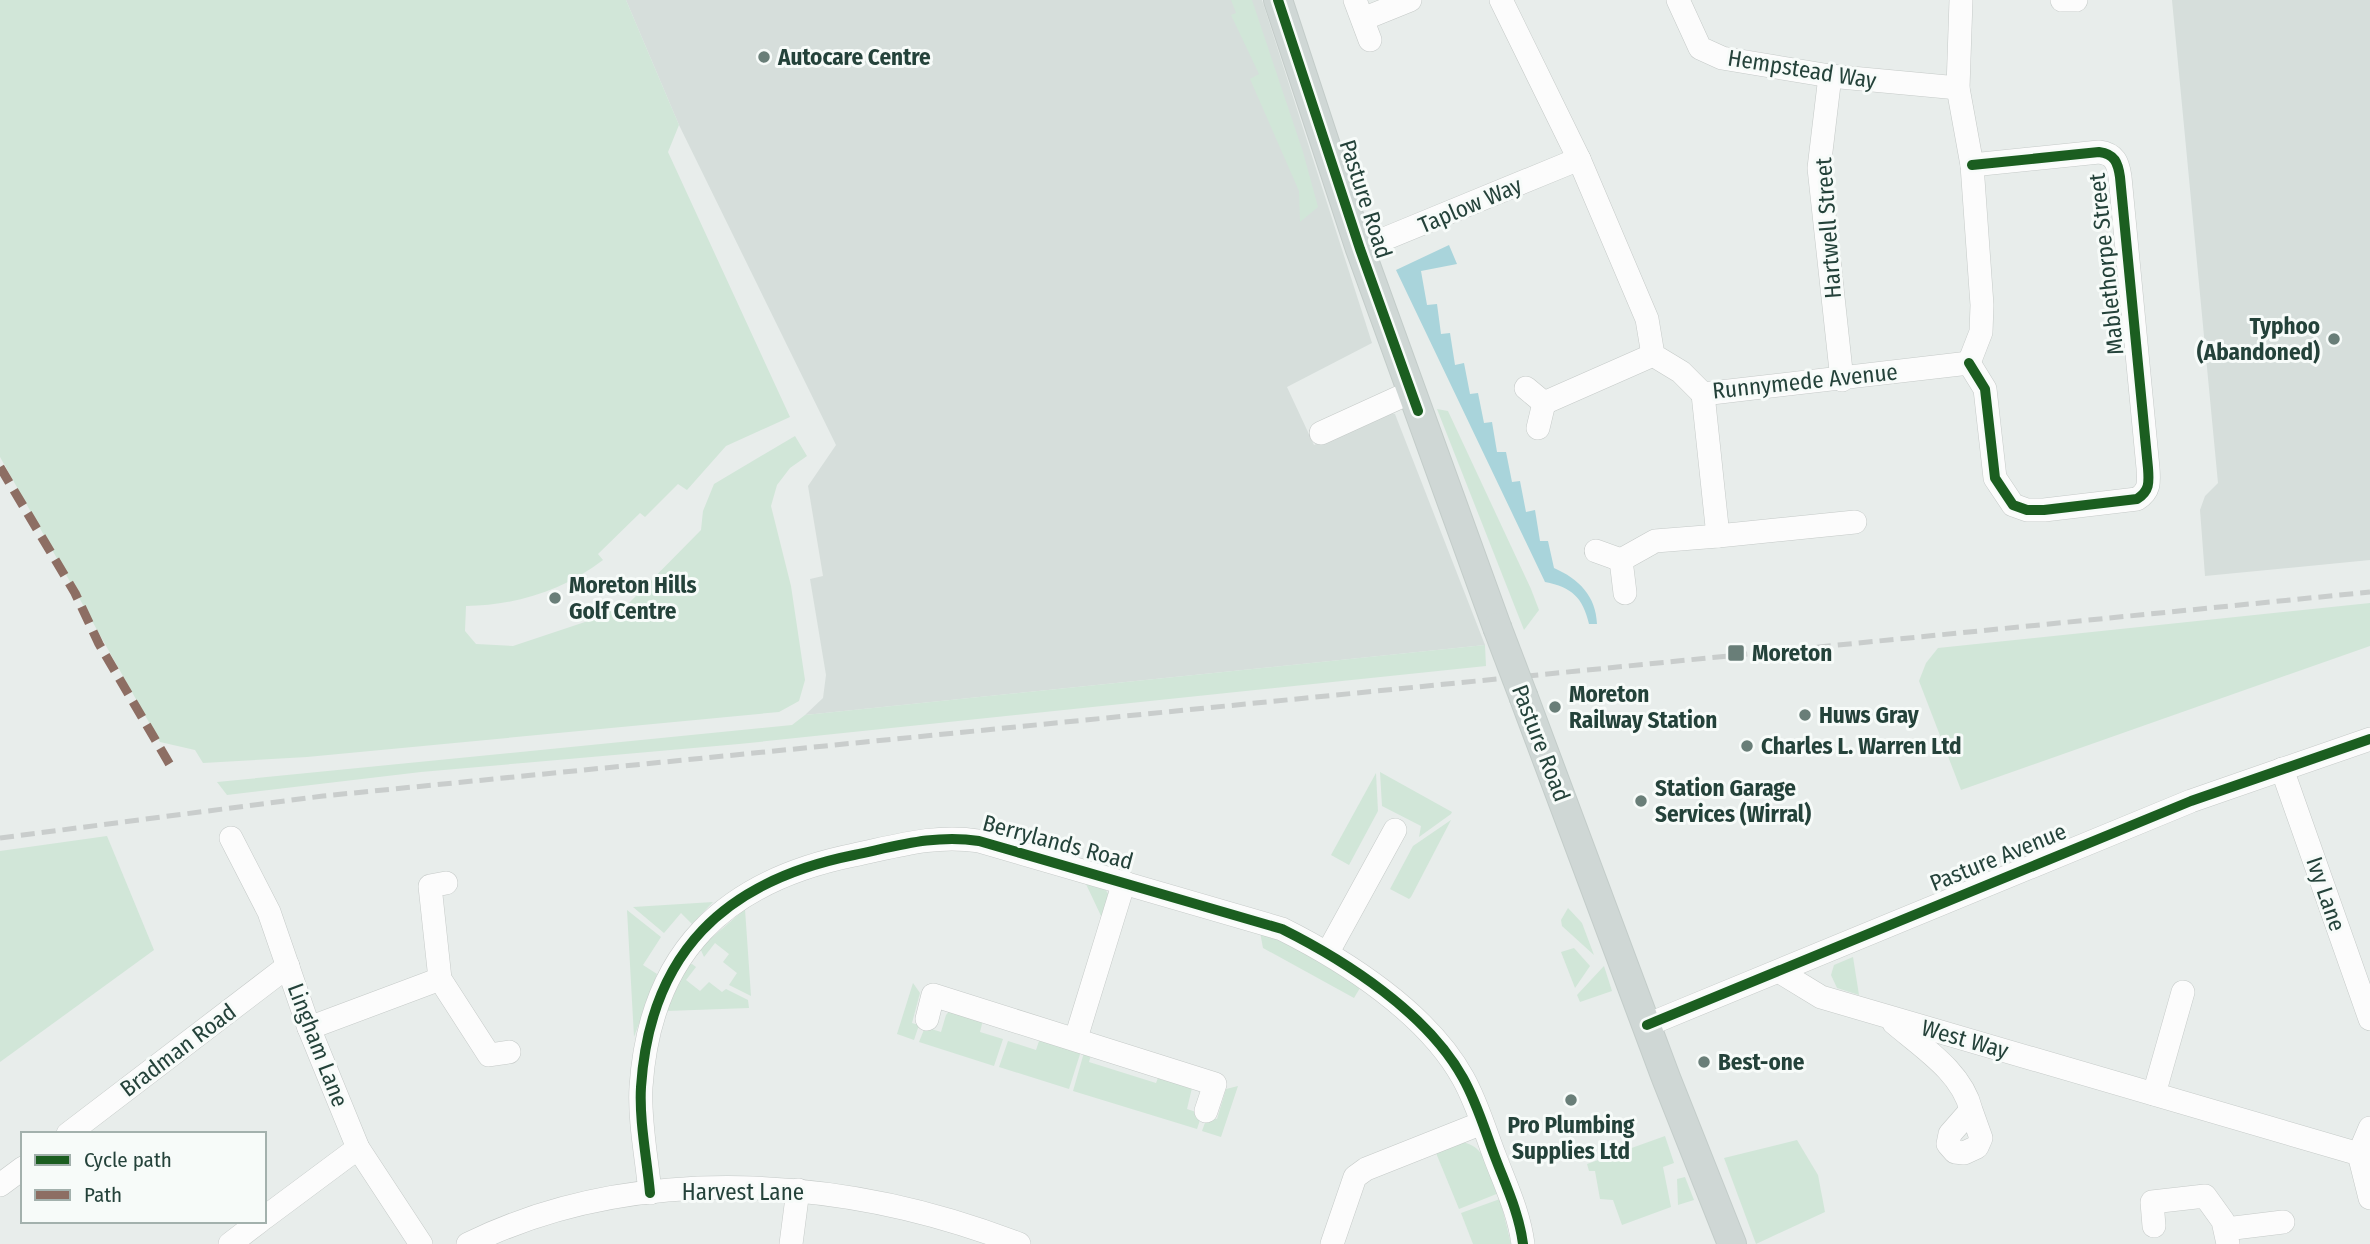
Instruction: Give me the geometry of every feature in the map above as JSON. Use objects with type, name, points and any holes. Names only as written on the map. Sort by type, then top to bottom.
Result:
[{"type":"main road","name":"Pasture Road","points":[[1278,0],[1360,250],[1411,393],[1647,1026],[1732,1244]]},
{"type":"street","points":[[1363,20],[1410,0]]},
{"type":"street","points":[[1501,0],[1579,159],[1647,319],[1653,355],[1544,403]]},
{"type":"street","name":"Hempstead Way","points":[[1678,0],[1700,48],[1722,58],[1830,76],[1958,88]]},
{"type":"street","points":[[1961,0],[1958,88],[1972,164],[1982,305],[1982,332],[1969,363]]},
{"type":"street","points":[[2062,0],[2076,0]]},
{"type":"street","name":"Hartwell Street","points":[[1830,76],[1819,168],[1842,380]]},
{"type":"street","name":"Mablethorpe Street","points":[[1969,363],[1985,390],[1995,478],[2013,505],[2027,510],[2044,510],[2137,499],[2147,489],[2148,468],[2120,177],[2115,159],[2109,154],[2099,152],[1972,164]]},
{"type":"street","name":"Taplow Way","points":[[1360,250],[1579,159]]},
{"type":"street","name":"Runnymede Avenue","points":[[1653,355],[1681,372],[1703,394],[1842,380],[1969,363]]},
{"type":"street","points":[[1526,388],[1544,403]]},
{"type":"street","points":[[1321,433],[1411,393]]},
{"type":"street","points":[[1703,394],[1718,536]]},
{"type":"street","points":[[1538,428],[1544,403]]},
{"type":"street","points":[[1596,551],[1621,560],[1655,541],[1855,522]]},
{"type":"street","points":[[1621,560],[1625,593]]},
{"type":"street","name":"Pasture Avenue","points":[[1647,1026],[2191,801],[2370,739]]},
{"type":"street","name":"Ivy Lane","points":[[2282,769],[2370,1018]]},
{"type":"street","points":[[1328,952],[1395,830]]},
{"type":"street","name":"Lingham Lane","points":[[231,838],[269,912],[309,1028],[358,1148],[421,1244]]},
{"type":"street","name":"Berrylands Road","points":[[650,1193],[641,1088],[654,1010],[670,973],[684,952],[735,900],[793,871],[933,838],[979,841],[1124,882],[1282,929],[1328,952],[1362,976],[1431,1035],[1462,1076],[1514,1206],[1523,1244]]},
{"type":"street","points":[[1076,1038],[1124,882]]},
{"type":"street","points":[[446,883],[430,886],[440,979],[489,1055],[509,1052]]},
{"type":"street","name":"Bradman Road","points":[[71,1132],[288,966]]},
{"type":"street","name":"West Way","points":[[1780,972],[1821,998],[2359,1154]]},
{"type":"street","points":[[309,1028],[440,979]]},
{"type":"street","points":[[2154,1094],[2183,992]]},
{"type":"street","points":[[926,1019],[933,995],[1076,1038],[1215,1084],[1206,1111]]},
{"type":"street","points":[[1889,1018],[1955,1078],[1967,1093],[1971,1110]]},
{"type":"street","points":[[1332,1244],[1354,1177],[1366,1169],[1482,1123]]},
{"type":"street","points":[[2370,1128],[2359,1154],[2370,1198]]},
{"type":"street","points":[[266,1217],[358,1148]]},
{"type":"street","points":[[0,1185],[21,1169]]},
{"type":"street","name":"Harvest Lane","points":[[468,1244],[533,1219],[650,1193],[742,1188],[798,1190],[890,1204],[981,1230],[1019,1244]]},
{"type":"street","points":[[791,1244],[798,1190]]},
{"type":"street","points":[[2154,1226],[2152,1202],[2205,1196],[2227,1236],[2283,1222]]},
{"type":"street","points":[[230,1244],[258,1223]]},
{"type":"shaded area","points":[[626,0],[1262,0],[1372,343],[1287,387],[1314,445],[1386,412],[1395,414],[1485,645],[805,715],[823,698],[826,675],[810,579],[823,576],[808,486],[836,445],[679,125]]},
{"type":"shaded area","points":[[2172,0],[2370,0],[2370,560],[2205,576],[2200,510],[2205,496],[2218,483]]},
{"type":"green space","points":[[0,0],[626,0],[679,125],[668,152],[790,417],[726,446],[687,490],[678,484],[645,517],[640,513],[598,554],[603,560],[587,571],[555,588],[521,599],[466,606],[465,631],[476,644],[513,646],[588,621],[629,603],[701,530],[703,511],[714,484],[795,436],[807,456],[790,468],[777,485],[771,506],[791,586],[805,680],[799,701],[779,712],[307,757],[203,763],[195,750],[160,742],[0,457]]},
{"type":"green space","points":[[1231,0],[1252,0],[1303,152],[1318,207],[1300,222],[1299,191],[1250,79],[1259,74],[1231,15],[1236,13]]},
{"type":"green space","points":[[1437,409],[1448,411],[1531,589],[1539,610],[1524,630]]},
{"type":"green space","points":[[2370,603],[2370,646],[1961,790],[1919,681],[1926,663],[1938,648]]},
{"type":"green space","points":[[1485,645],[1486,666],[739,744],[421,772],[227,795],[217,782],[792,725],[805,715]]},
{"type":"green space","points":[[1380,772],[1452,812],[1451,814],[1419,837],[1421,826],[1382,806]]},
{"type":"green space","points":[[1376,773],[1378,811],[1349,865],[1331,855]]},
{"type":"green space","points":[[1451,820],[1411,897],[1409,899],[1390,889],[1413,846]]},
{"type":"green space","points":[[107,836],[154,950],[0,1062],[0,851]]},
{"type":"green space","points":[[1085,882],[1105,889],[1109,895],[1102,918]]},
{"type":"green space","points":[[713,902],[692,924],[681,913],[664,933],[633,907]]},
{"type":"green space","points":[[1568,908],[1582,923],[1594,955],[1562,926],[1561,920]]},
{"type":"green space","points":[[745,909],[751,996],[729,985],[737,973],[723,962],[729,954],[715,943],[704,957],[700,948]]},
{"type":"green space","points":[[627,910],[661,937],[643,965],[657,974],[634,1037]]},
{"type":"green space","points":[[1260,932],[1319,959],[1360,988],[1354,998],[1263,948]]},
{"type":"green space","points":[[1574,948],[1590,966],[1575,988],[1561,952]]},
{"type":"green space","points":[[1853,957],[1859,995],[1837,988],[1831,975],[1834,965]]},
{"type":"green space","points":[[692,964],[696,967],[686,980],[700,991],[709,982],[722,992],[726,989],[748,1000],[749,1008],[667,1011],[674,989]]},
{"type":"green space","points":[[1604,966],[1612,991],[1580,1002],[1577,995]]},
{"type":"green space","points":[[913,983],[920,993],[912,1023],[919,1025],[914,1040],[897,1034]]},
{"type":"green space","points":[[952,1008],[984,1016],[980,1032],[1003,1039],[994,1066],[919,1042],[925,1027],[941,1032],[946,1015]]},
{"type":"green space","points":[[1041,1035],[1082,1048],[1069,1089],[999,1067],[1008,1041],[1036,1050]]},
{"type":"green space","points":[[1085,1049],[1092,1051],[1089,1062],[1156,1083],[1160,1073],[1192,1088],[1187,1109],[1202,1114],[1197,1129],[1073,1091]]},
{"type":"green space","points":[[1238,1086],[1221,1137],[1202,1131],[1207,1117],[1217,1119],[1226,1089]]},
{"type":"green space","points":[[1665,1136],[1674,1163],[1663,1167],[1671,1207],[1622,1225],[1613,1200],[1600,1199],[1595,1171],[1589,1171],[1587,1164]]},
{"type":"green space","points":[[1797,1140],[1818,1175],[1825,1212],[1756,1244],[1724,1158]]},
{"type":"green space","points":[[1461,1142],[1476,1148],[1482,1154],[1499,1193],[1459,1209],[1436,1153]]},
{"type":"green space","points":[[1685,1177],[1694,1200],[1678,1205],[1677,1179]]},
{"type":"green space","points":[[1500,1199],[1511,1244],[1473,1244],[1461,1213]]},
{"type":"water","points":[[1449,245],[1457,264],[1421,271],[1427,305],[1437,304],[1441,334],[1450,333],[1455,365],[1464,363],[1470,394],[1478,393],[1484,423],[1492,422],[1497,452],[1506,452],[1512,482],[1520,481],[1526,512],[1535,510],[1540,541],[1548,541],[1554,568],[1571,577],[1590,597],[1597,624],[1589,624],[1575,595],[1562,587],[1545,582],[1396,270]]},
{"type":"railway","points":[[0,838],[323,796],[2370,592]]},
{"type":"marked path","points":[[0,467],[75,593],[99,644],[173,770]]},
{"type":"cycle path","points":[[1278,0],[1360,249],[1418,411]]},
{"type":"cycle path","points":[[1969,363],[1985,389],[1995,478],[2013,505],[2027,510],[2044,510],[2137,499],[2144,493],[2148,482],[2148,468],[2117,163],[2109,155],[2099,152],[1972,165]]},
{"type":"cycle path","points":[[1647,1025],[2191,801],[2370,739]]},
{"type":"cycle path","points":[[650,1193],[641,1100],[647,1039],[660,997],[678,961],[702,930],[732,904],[768,883],[808,867],[916,842],[963,839],[979,841],[1282,929],[1332,957],[1383,991],[1429,1032],[1448,1054],[1463,1078],[1477,1107],[1512,1200],[1523,1244]]},
{"type":"place","name":"Autocare Centre","points":[[764,57]]},
{"type":"place","name":"Typhoo (Abandoned)","points":[[2334,339]]},
{"type":"place","name":"Moreton Hills Golf Centre","points":[[555,598]]},
{"type":"place","name":"Moreton","points":[[1736,653]]},
{"type":"place","name":"Moreton Railway Station","points":[[1555,707]]},
{"type":"place","name":"Huws Gray","points":[[1805,715]]},
{"type":"place","name":"Charles L. Warren Ltd","points":[[1747,746]]},
{"type":"place","name":"Station Garage Services (Wirral)","points":[[1641,801]]},
{"type":"place","name":"Best-one","points":[[1704,1062]]},
{"type":"place","name":"Pro Plumbing Supplies Ltd","points":[[1571,1100]]}]
